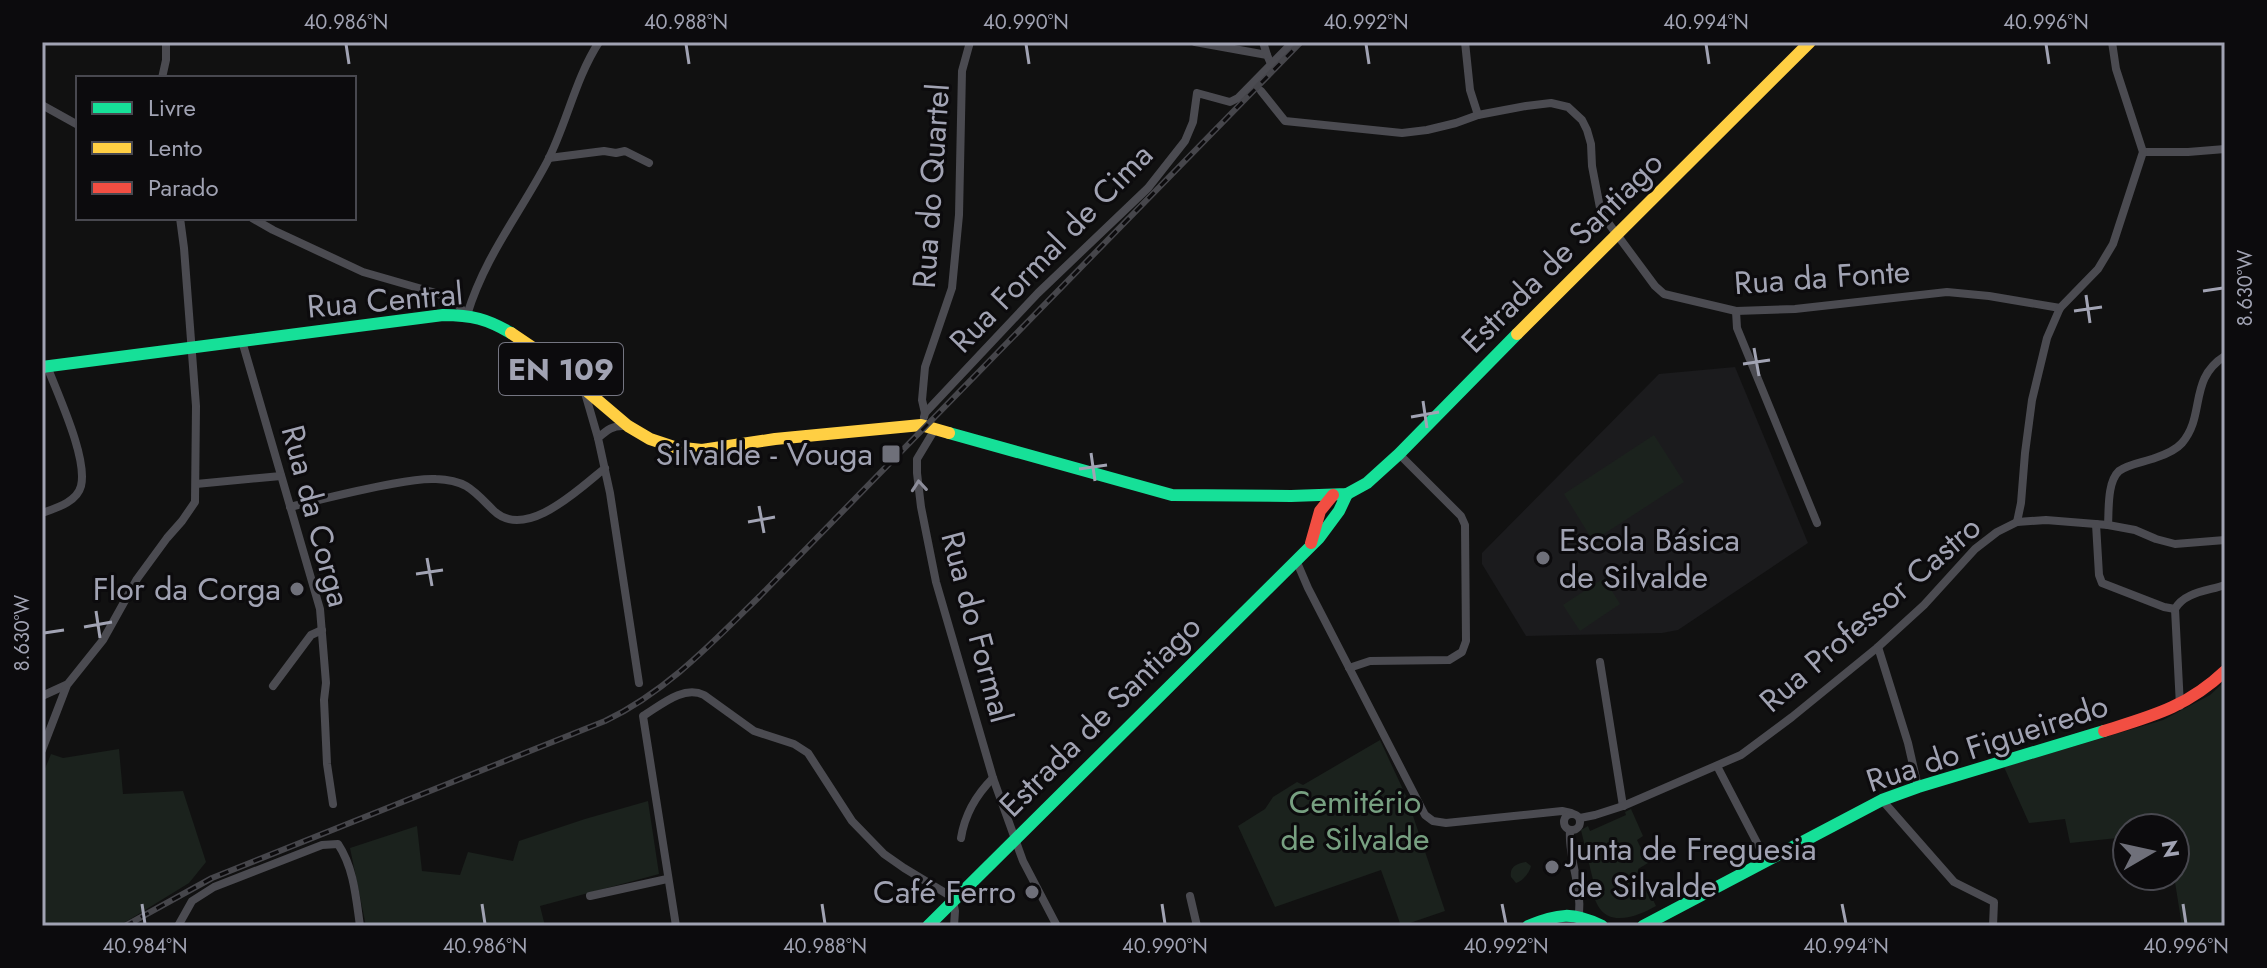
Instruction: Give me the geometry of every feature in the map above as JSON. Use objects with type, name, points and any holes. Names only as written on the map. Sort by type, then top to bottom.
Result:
[{"type":"main road","name":"Estrada de Santiago","points":[[928,926],[1319,538],[1329,525],[1324,498],[1367,483],[1399,454],[1810,42]]},
{"type":"main road","name":"Rua Central","points":[[192,346],[443,315],[467,315],[488,320],[510,332],[548,358],[628,426],[650,439],[674,447],[702,450],[923,419],[935,429],[1172,495],[1324,498]]},
{"type":"main road","name":"EN 109","points":[[45,366],[192,346]]},
{"type":"main road","points":[[1310,544],[1324,498]]},
{"type":"main road","points":[[1324,498],[1329,525]]},
{"type":"main road","name":"Rua do Figueiredo","points":[[1643,926],[1882,800],[2146,719],[2180,706],[2207,689],[2225,671]]},
{"type":"main road","points":[[1528,926],[1558,914],[1579,915],[1602,926]]},
{"type":"street","points":[[162,76],[166,42]]},
{"type":"street","points":[[467,315],[488,261],[549,158],[577,83],[599,42]]},
{"type":"street","name":"Rua do Quartel","points":[[923,419],[925,367],[952,288],[959,215],[962,71],[970,42]]},
{"type":"street","points":[[1195,42],[1267,55]]},
{"type":"street","points":[[1263,42],[1271,64],[1293,42]]},
{"type":"street","points":[[1465,42],[1470,90],[1478,115]]},
{"type":"street","points":[[2112,42],[2116,69],[2143,152],[2113,244],[2098,269],[2060,308],[2047,338],[2032,400],[2017,522],[2046,520],[2108,525],[2135,530],[2175,544],[2225,540]]},
{"type":"street","name":"Rua Formal de Cima","points":[[923,419],[1038,293],[1148,188],[1185,141],[1193,122],[1197,93],[1230,102],[1238,98],[1271,64]]},
{"type":"street","name":"Rua da Fonte","points":[[1261,91],[1285,121],[1402,133],[1456,123],[1478,115],[1551,103],[1574,111],[1582,120],[1591,144],[1601,213],[1664,294],[1736,311],[1795,309],[1947,292],[2060,308]]},
{"type":"street","points":[[42,105],[76,124]]},
{"type":"street","points":[[2143,152],[2225,149]]},
{"type":"street","points":[[549,158],[625,151],[649,163]]},
{"type":"street","points":[[42,750],[67,685],[103,640],[137,579],[195,502],[196,406],[180,220]]},
{"type":"street","points":[[256,220],[363,272],[455,301],[467,315]]},
{"type":"street","points":[[1736,311],[1737,328],[1817,523]]},
{"type":"street","name":"Rua da Corga","points":[[242,340],[320,609],[326,683],[327,764],[333,804]]},
{"type":"street","points":[[2108,525],[2111,488],[2117,472],[2167,455],[2181,443],[2192,425],[2204,376],[2225,356]]},
{"type":"street","points":[[42,513],[73,500],[81,487],[77,447],[45,366]]},
{"type":"street","points":[[583,388],[605,468],[639,683]]},
{"type":"street","points":[[598,438],[609,428],[628,426]]},
{"type":"street","name":"Rua do Formal","points":[[935,429],[917,459],[921,507],[936,582],[993,778],[1032,879],[1057,926]]},
{"type":"street","points":[[1349,668],[1370,661],[1449,660],[1462,652],[1466,641],[1465,525],[1461,516],[1399,454]]},
{"type":"street","points":[[290,507],[351,491],[433,478],[470,487],[496,513],[512,521],[550,509],[605,468]]},
{"type":"street","points":[[196,484],[281,476]]},
{"type":"street","name":"Rua Professor Castro","points":[[1295,560],[1425,815],[1433,821],[1446,823],[1562,811],[1575,816],[1595,815],[1741,755],[1878,647],[1924,605],[1975,549],[1997,532],[2017,522]]},
{"type":"street","points":[[2096,524],[2102,583],[2175,609]]},
{"type":"street","points":[[2180,706],[2175,609],[2178,602],[2186,597],[2225,585]]},
{"type":"street","points":[[273,686],[311,635],[322,630]]},
{"type":"street","points":[[1878,647],[1908,743],[1918,787]]},
{"type":"street","points":[[1600,662],[1623,806]]},
{"type":"street","points":[[42,696],[67,685]]},
{"type":"street","points":[[676,926],[643,716],[688,691],[697,691],[754,731],[794,744],[808,753],[852,821],[884,854],[947,894],[953,901],[954,926]]},
{"type":"street","points":[[1717,766],[1766,860]]},
{"type":"street","points":[[961,838],[963,823],[976,795],[993,778]]},
{"type":"street","points":[[1882,800],[1954,882],[1994,902],[1993,926]]},
{"type":"street","points":[[1541,815],[1567,827],[1578,828],[1581,823],[1575,816],[1565,818],[1567,827],[1569,846],[1580,892],[1579,915]]},
{"type":"street","points":[[178,926],[192,901],[214,887],[322,845],[338,844],[346,857],[360,926]]},
{"type":"street","points":[[590,896],[667,879]]},
{"type":"street","points":[[1190,896],[1197,926]]},
{"type":"shaded area","points":[[1735,367],[1808,543],[1678,630],[1526,636],[1482,564],[1482,553],[1659,374]]},
{"type":"green space","points":[[1654,435],[1684,482],[1593,541],[1564,494]]},
{"type":"green space","points":[[1604,578],[1620,604],[1580,631],[1563,605]]},
{"type":"green space","points":[[2225,681],[2225,926],[2182,926],[2177,892],[2191,892],[2191,812],[2111,812],[2111,839],[2070,843],[2065,819],[2029,823],[2004,767],[2163,720],[2210,695]]},
{"type":"green space","name":"Cemitério de Silvalde","points":[[1380,740],[1407,798],[1445,911],[1401,926],[1381,870],[1275,907],[1238,826],[1265,809],[1273,797],[1297,782],[1303,785]]},
{"type":"green space","points":[[119,749],[123,794],[183,791],[206,862],[189,883],[119,926],[42,926],[42,776],[51,754],[63,758]]},
{"type":"green space","points":[[648,801],[659,874],[540,906],[545,926],[366,926],[350,848],[417,826],[422,871],[460,875],[468,852],[513,861],[519,841]]},
{"type":"green space","points":[[1631,809],[1643,836],[1637,840],[1648,863],[1638,869],[1656,906],[1626,918],[1610,917],[1595,900],[1581,830],[1588,826],[1590,831],[1626,815],[1625,812]]},
{"type":"green space","points":[[1526,862],[1531,866],[1529,871],[1516,883],[1511,877],[1512,868]]},
{"type":"waterway","points":[[2225,898],[2225,910]]},
{"type":"railway","points":[[125,926],[212,878],[605,721],[668,681],[760,596],[1301,42]]},
{"type":"traffic: fast","points":[[42,367],[443,315],[479,319],[511,333]]},
{"type":"traffic: fast","points":[[949,433],[1172,495],[1347,494],[1367,483],[1399,454],[1517,334]]},
{"type":"traffic: fast","points":[[928,926],[1319,538],[1347,494]]},
{"type":"traffic: fast","points":[[1643,926],[1882,800],[2104,731]]},
{"type":"traffic: fast","points":[[1528,926],[1565,916],[1582,918],[1602,926]]},
{"type":"traffic: slow","points":[[1517,334],[1810,42]]},
{"type":"traffic: slow","points":[[511,333],[548,358],[628,426],[650,439],[674,447],[702,450],[775,439],[921,425],[949,433]]},
{"type":"traffic: jam","points":[[1311,543],[1320,511],[1333,495]]},
{"type":"traffic: jam","points":[[2104,731],[2183,702],[2225,671]]},
{"type":"place","name":"Silvalde - Vouga","points":[[891,454]]},
{"type":"place","name":"Escola Básica de Silvalde","points":[[1543,558]]},
{"type":"place","name":"Flor da Corga","points":[[297,589]]},
{"type":"place","name":"Junta de Freguesia de Silvalde","points":[[1552,867]]},
{"type":"place","name":"Café Ferro","points":[[1032,892]]}]
